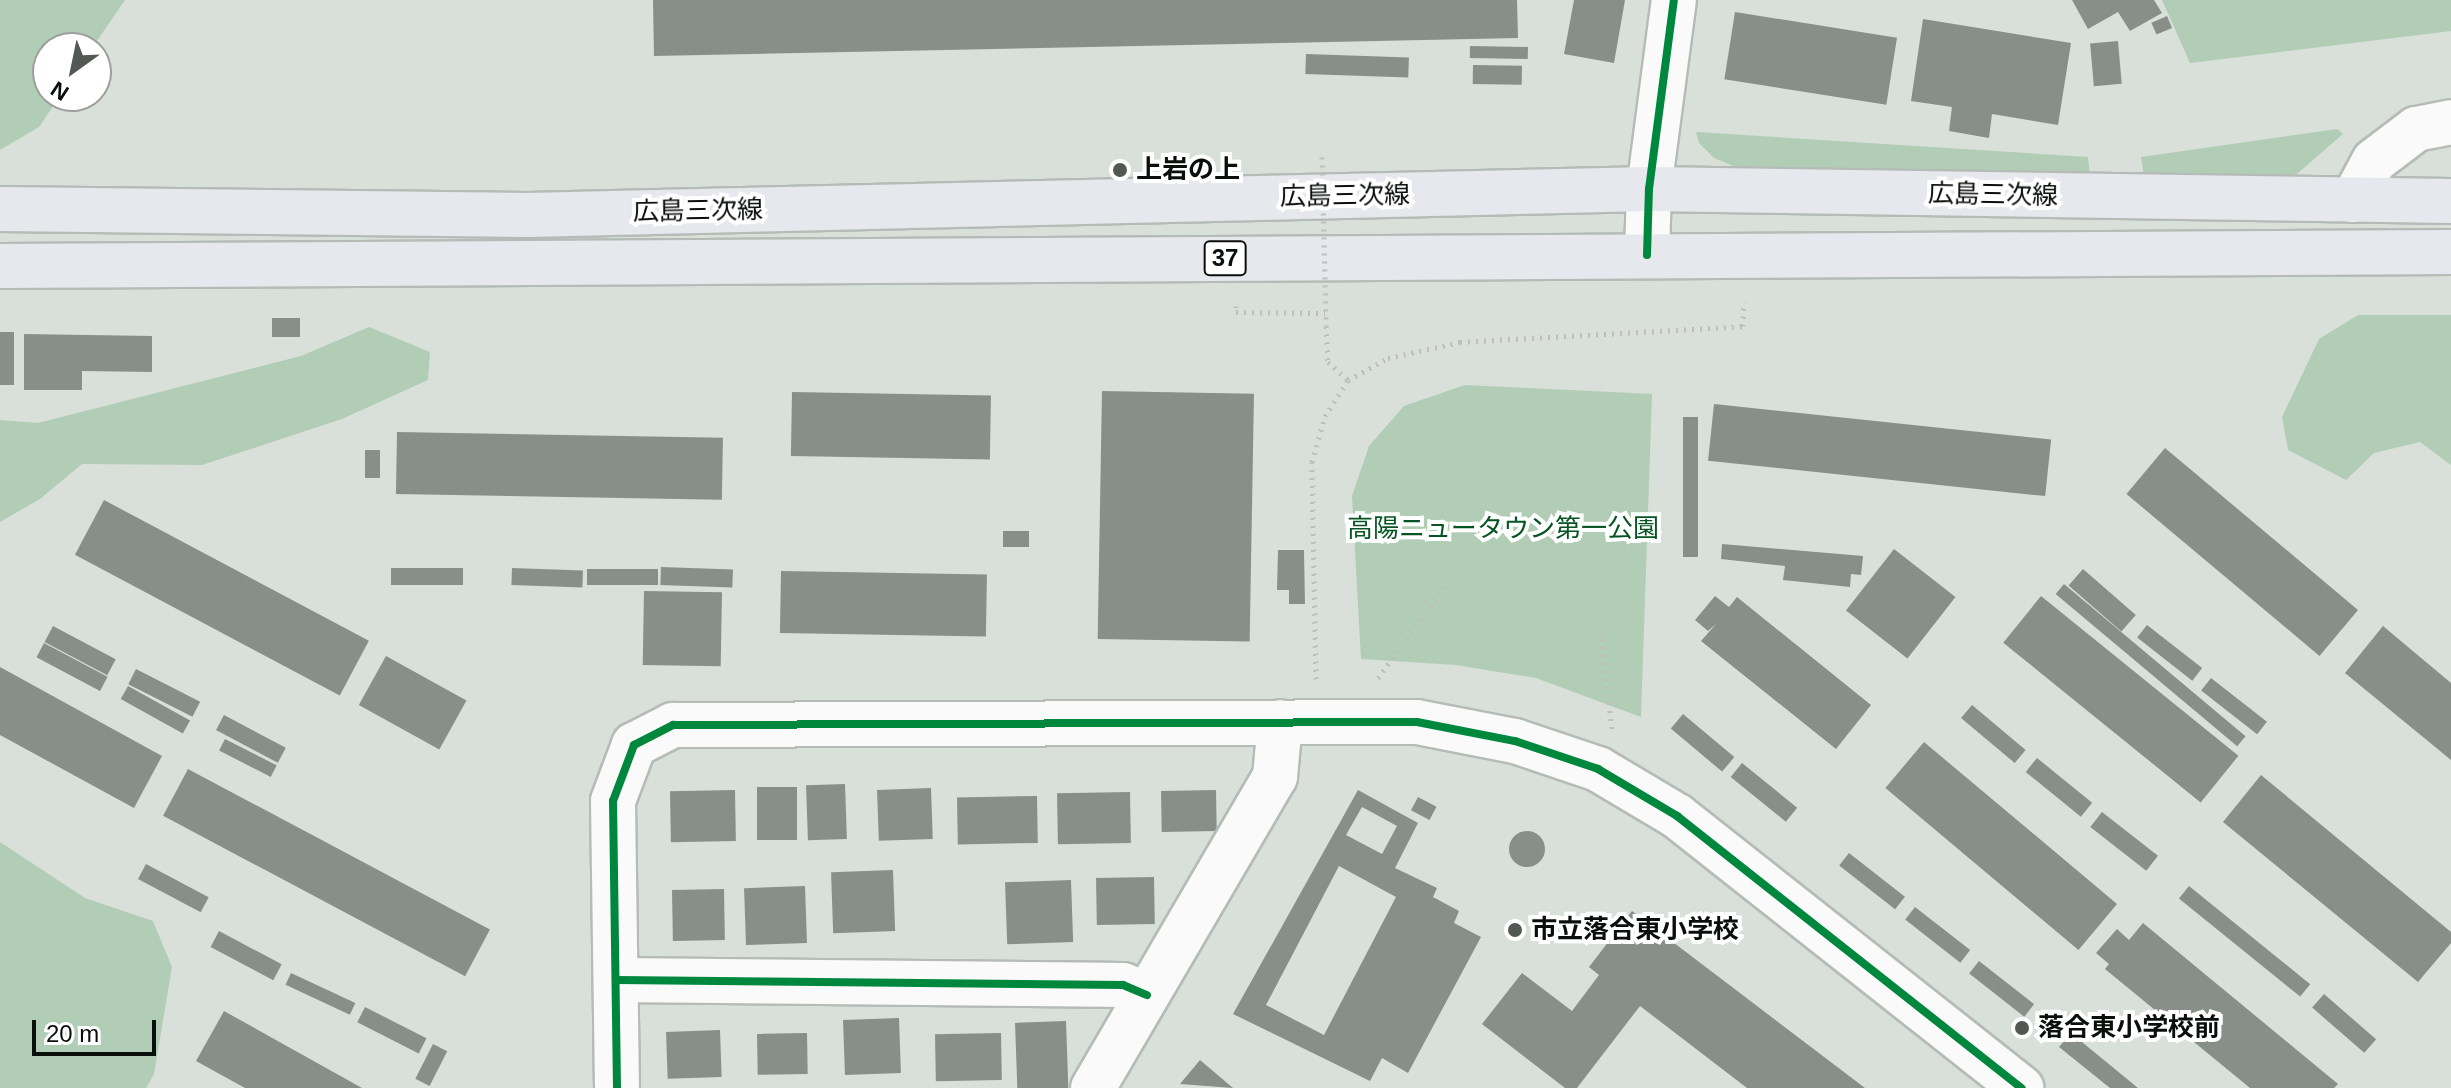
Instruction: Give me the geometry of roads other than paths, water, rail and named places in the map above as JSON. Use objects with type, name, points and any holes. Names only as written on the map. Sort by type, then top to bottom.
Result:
[{"type":"main road","name":"広島三次線","points":[[0,209],[527,215],[1649,189],[2451,201]]},
{"type":"main road","name":"広島三次線","points":[[0,266],[2451,252]]},
{"type":"street","points":[[1647,255],[1649,189],[1674,0]]},
{"type":"street","points":[[2353,200],[2374,161],[2416,129],[2451,122]]},
{"type":"street","points":[[1093,1088],[1275,777],[1280,722]]},
{"type":"street","points":[[617,1088],[613,801],[634,745],[673,725],[1417,722],[1515,741],[1598,769],[1677,816],[2021,1088]]},
{"type":"street","points":[[616,980],[1123,985],[1147,995]]},
{"type":"place","name":"上岩の上","points":[[1120,170]]},
{"type":"place","name":"市立落合東小学校","points":[[1515,930]]},
{"type":"place","name":"落合東小学校前","points":[[2022,1028]]},
{"type":"park label","name":"高陽ニュータウン第一公園","points":[[1503,529]]}]
